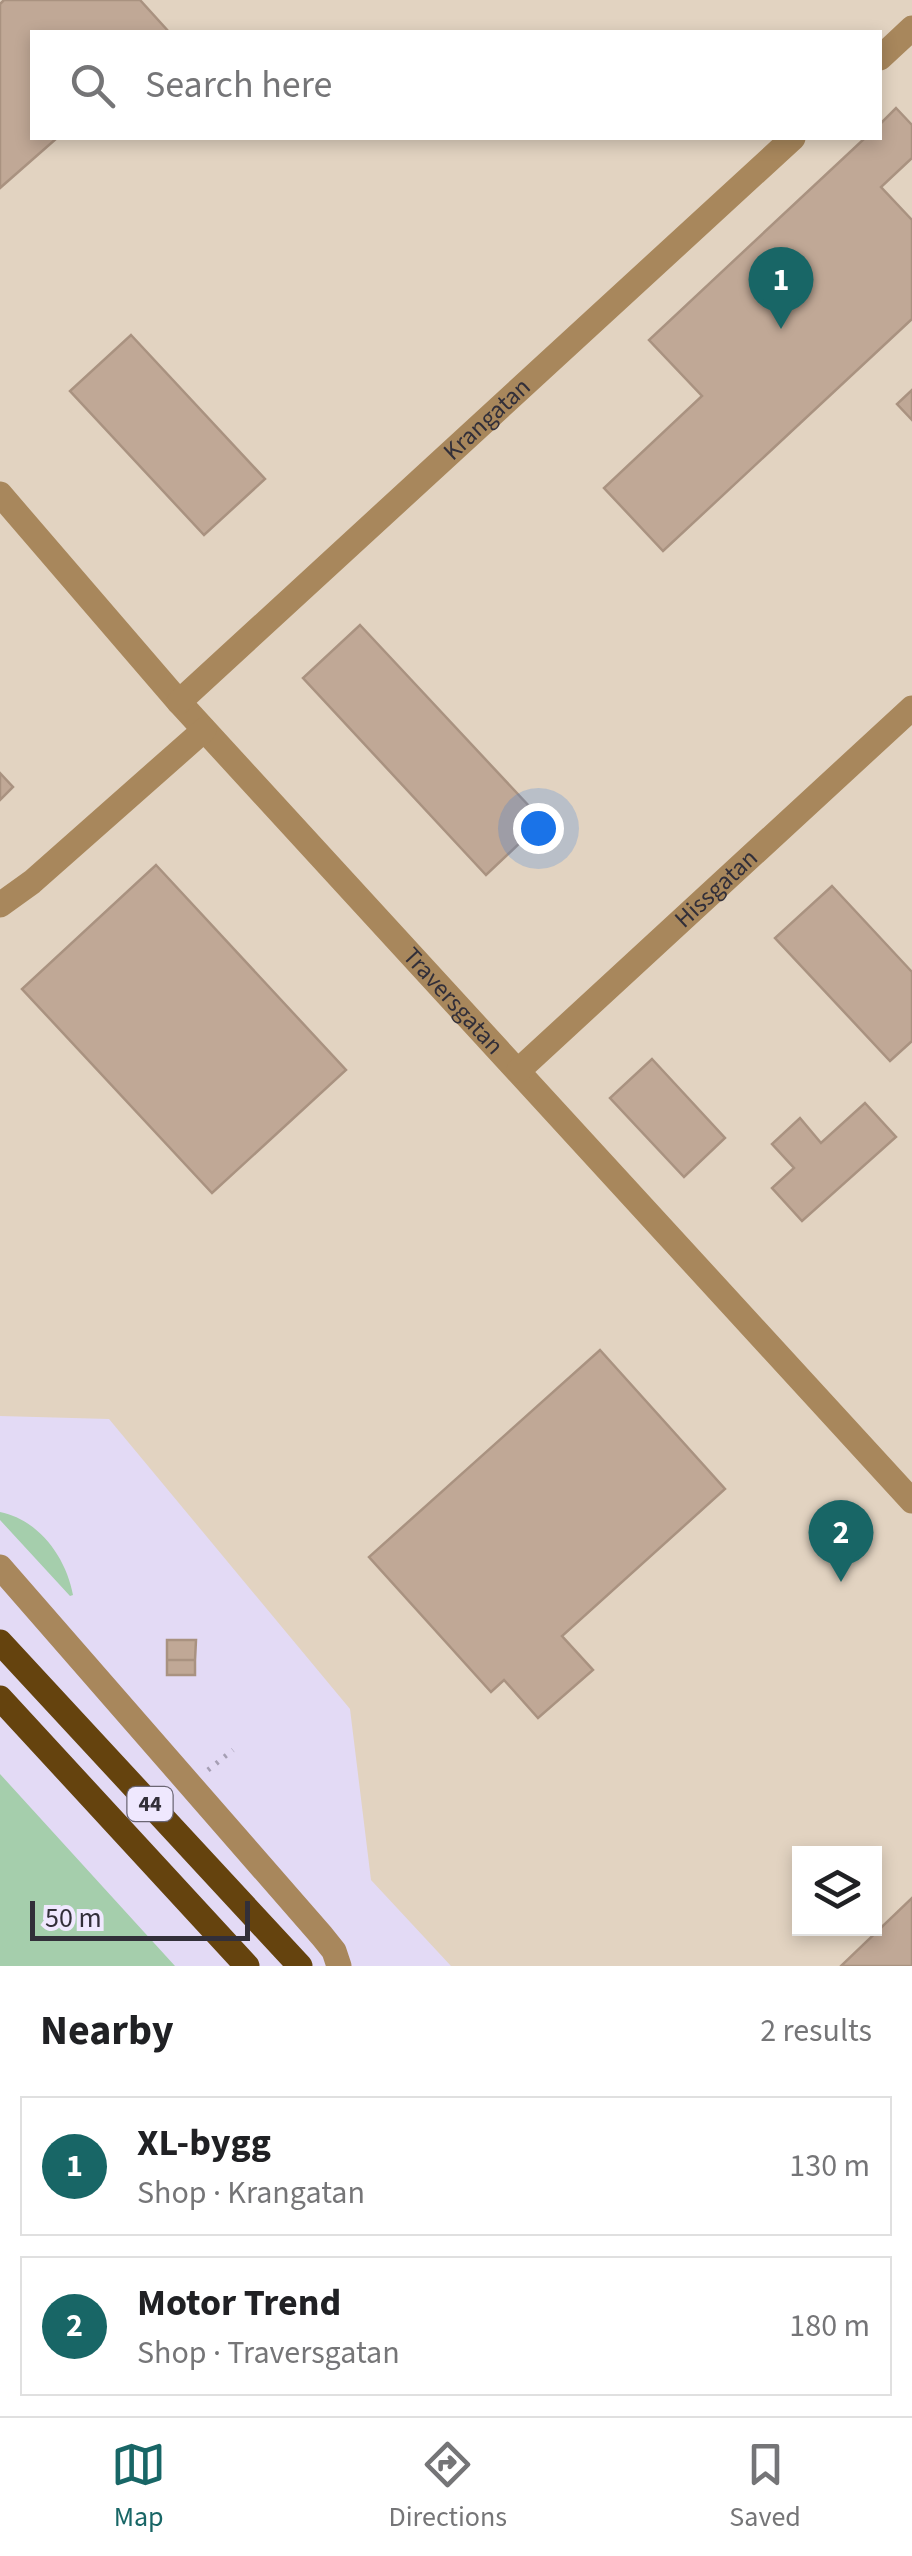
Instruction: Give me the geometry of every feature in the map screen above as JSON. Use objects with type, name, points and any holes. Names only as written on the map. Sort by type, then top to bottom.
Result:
[{"type":"main road","name":"44","points":[[0,1642],[300,1966]]},
{"type":"main road","name":"44","points":[[0,1698],[247,1966]]},
{"type":"street","points":[[882,56],[912,28]]},
{"type":"street","name":"Krangatan","points":[[179,702],[791,140]]},
{"type":"street","name":"Traversgatan","points":[[0,494],[204,730],[912,1501]]},
{"type":"street","name":"Hissgatan","points":[[519,1070],[912,708]]},
{"type":"street","points":[[0,904],[32,882],[204,730]]},
{"type":"street","points":[[0,1567],[322,1936],[339,1966]]},
{"type":"path","points":[[209,1769],[234,1750]]},
{"type":"shaded area","points":[[0,0],[912,0],[912,1966],[451,1966],[371,1880],[350,1709],[109,1419],[0,1416]]},
{"type":"green space","points":[[0,1512],[27,1523],[48,1542],[64,1567],[73,1595],[0,1520]]},
{"type":"green space","points":[[0,1774],[175,1966],[0,1966]]},
{"type":"building","points":[[4,0],[140,0],[167,30],[30,30],[30,140],[55,140],[0,188],[0,4]]},
{"type":"building","points":[[896,108],[912,125],[912,158],[881,187],[912,220],[912,319],[663,551],[604,488],[702,396],[649,340],[863,140],[882,140],[882,122]]},
{"type":"building","points":[[131,335],[265,479],[204,535],[70,391]]},
{"type":"building","points":[[912,390],[912,420],[897,404]]},
{"type":"building","points":[[360,625],[543,821],[486,875],[303,678]]},
{"type":"building","points":[[0,773],[13,787],[0,800]]},
{"type":"building","points":[[156,865],[346,1070],[212,1193],[22,989]]},
{"type":"building","points":[[832,886],[912,972],[912,1041],[890,1061],[775,938]]},
{"type":"building","points":[[652,1059],[725,1138],[684,1177],[610,1098]]},
{"type":"building","points":[[865,1103],[896,1137],[802,1221],[772,1188],[794,1168],[772,1144],[800,1118],[821,1143]]},
{"type":"building","points":[[600,1350],[725,1489],[562,1636],[593,1670],[538,1718],[504,1680],[491,1692],[369,1557]]},
{"type":"building","points":[[167,1640],[196,1640],[195,1660],[167,1660]]},
{"type":"building","points":[[167,1660],[195,1660],[195,1675],[167,1675]]},
{"type":"building","points":[[912,1898],[912,1966],[841,1966],[872,1936],[882,1936],[882,1927]]},
{"type":"place","name":"XL-bygg","points":[[781,329]]},
{"type":"place","name":"Motor Trend","points":[[841,1582]]}]
